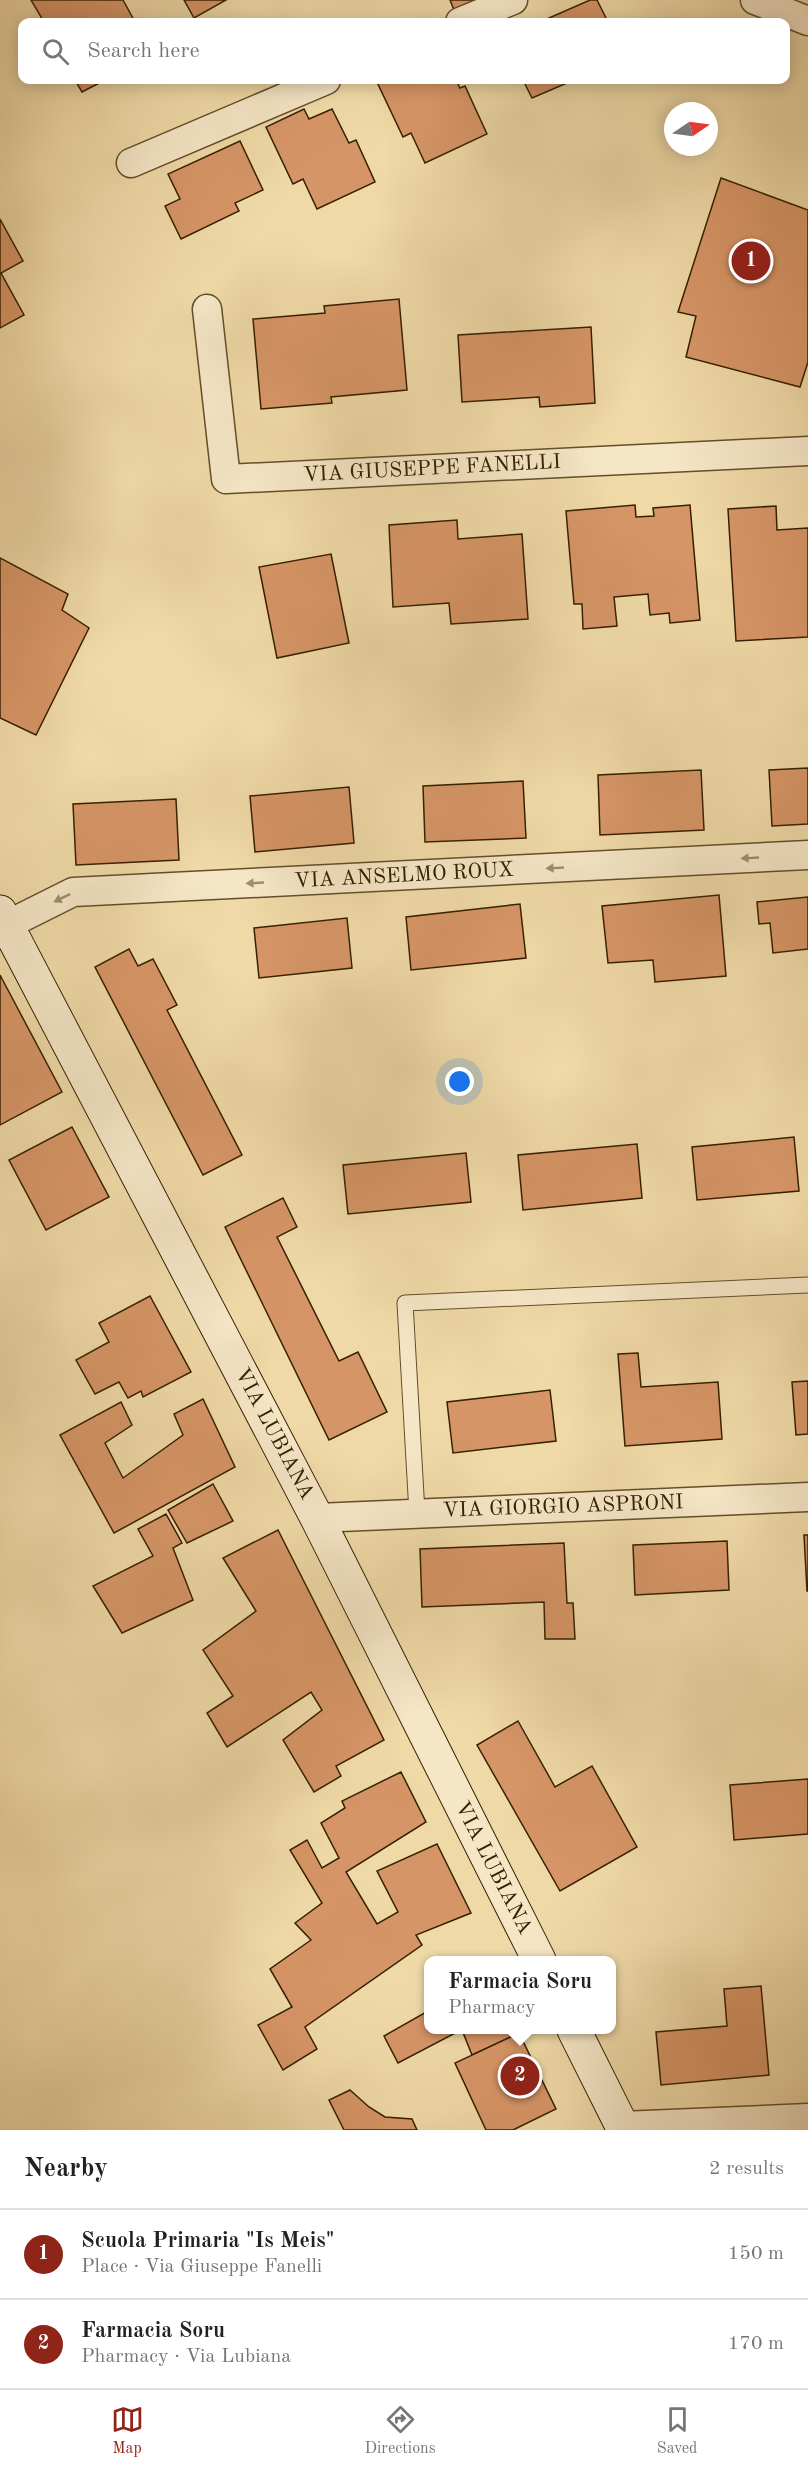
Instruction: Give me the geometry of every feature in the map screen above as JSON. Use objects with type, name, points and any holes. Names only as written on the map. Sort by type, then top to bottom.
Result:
[{"type":"street","points":[[470,18],[513,0]]},
{"type":"street","points":[[754,0],[808,21]]},
{"type":"street","points":[[131,163],[317,84]]},
{"type":"street","name":"VIA GIUSEPPE FANELLI","points":[[207,309],[226,478],[808,451]]},
{"type":"street","name":"VIA ANSELMO ROUX","points":[[4,918],[73,892],[808,855]]},
{"type":"street","name":"VIA LUBIANA","points":[[4,918],[317,1518],[537,1956]]},
{"type":"street","name":"VIA GIORGIO ASPRONI","points":[[317,1518],[808,1497]]},
{"type":"street","points":[[576,2034],[623,2128],[808,2118]]},
{"type":"lane","points":[[417,1514],[405,1303],[808,1285]]},
{"type":"building","points":[[31,0],[123,0],[133,18],[42,18]]},
{"type":"building","points":[[184,0],[226,0],[194,18]]},
{"type":"building","points":[[450,0],[477,0],[454,10]]},
{"type":"building","points":[[590,0],[597,0],[606,18],[549,18]]},
{"type":"building","points":[[77,84],[97,84],[82,92]]},
{"type":"building","points":[[378,84],[458,84],[460,88],[465,86],[487,134],[425,163],[411,133],[403,137]]},
{"type":"building","points":[[525,84],[565,84],[532,98]]},
{"type":"building","points":[[304,109],[309,119],[332,109],[349,143],[356,140],[375,182],[317,209],[303,179],[293,184],[266,127]]},
{"type":"building","points":[[240,141],[263,190],[235,203],[239,211],[181,239],[165,206],[180,199],[168,174]]},
{"type":"building","points":[[721,178],[808,210],[808,362],[800,387],[686,357],[696,316],[678,312]]},
{"type":"building","points":[[0,219],[23,261],[1,273],[24,315],[0,328]]},
{"type":"building","points":[[399,299],[407,390],[331,397],[332,403],[261,409],[253,319],[325,313],[324,306]]},
{"type":"building","points":[[591,327],[595,403],[540,407],[539,397],[462,402],[458,335]]},
{"type":"building","points":[[635,505],[636,517],[654,516],[653,508],[690,505],[700,620],[670,623],[669,613],[650,615],[648,594],[614,597],[617,626],[583,629],[582,604],[574,604],[566,511]]},
{"type":"building","points":[[776,506],[777,530],[808,528],[808,637],[736,641],[728,509]]},
{"type":"building","points":[[457,520],[458,539],[522,534],[528,619],[451,624],[449,603],[393,607],[389,525]]},
{"type":"building","points":[[331,554],[349,643],[277,658],[259,567]]},
{"type":"building","points":[[0,558],[68,594],[62,610],[89,628],[36,735],[0,718]]},
{"type":"building","points":[[808,768],[808,824],[772,826],[769,770]]},
{"type":"building","points":[[701,770],[704,830],[600,835],[598,775]]},
{"type":"building","points":[[523,781],[526,838],[425,842],[423,786]]},
{"type":"building","points":[[349,787],[354,843],[255,852],[250,796]]},
{"type":"building","points":[[176,799],[179,860],[76,865],[73,804]]},
{"type":"building","points":[[719,895],[726,976],[655,982],[653,960],[608,963],[602,906]]},
{"type":"building","points":[[808,897],[808,949],[773,953],[770,923],[759,924],[757,902]]},
{"type":"building","points":[[520,904],[526,958],[411,970],[406,917]]},
{"type":"building","points":[[347,918],[352,968],[259,978],[254,928]]},
{"type":"building","points":[[129,949],[138,966],[153,959],[177,1005],[167,1010],[242,1155],[203,1175],[95,967]]},
{"type":"building","points":[[0,975],[62,1092],[0,1125]]},
{"type":"building","points":[[72,1127],[109,1197],[46,1230],[9,1160]]},
{"type":"building","points":[[794,1137],[799,1191],[697,1200],[692,1147]]},
{"type":"building","points":[[637,1144],[642,1198],[523,1210],[518,1155]]},
{"type":"building","points":[[466,1153],[471,1202],[348,1214],[343,1165]]},
{"type":"building","points":[[283,1198],[297,1227],[277,1237],[339,1361],[358,1352],[387,1412],[329,1440],[225,1227]]},
{"type":"building","points":[[150,1296],[191,1372],[143,1397],[141,1391],[128,1398],[119,1382],[95,1394],[76,1360],[109,1342],[99,1323]]},
{"type":"building","points":[[638,1353],[641,1387],[718,1382],[722,1439],[625,1446],[618,1354]]},
{"type":"building","points":[[808,1381],[808,1434],[796,1435],[792,1382]]},
{"type":"building","points":[[550,1390],[556,1441],[453,1453],[447,1402]]},
{"type":"building","points":[[203,1399],[235,1467],[114,1533],[60,1435],[121,1402],[132,1425],[105,1443],[123,1478],[183,1435],[174,1414]]},
{"type":"building","points":[[213,1484],[233,1521],[187,1543],[168,1510]]},
{"type":"building","points":[[166,1514],[182,1543],[173,1548],[193,1600],[122,1633],[93,1586],[153,1556],[138,1529]]},
{"type":"building","points":[[278,1530],[384,1740],[336,1766],[341,1776],[314,1792],[283,1740],[322,1710],[311,1692],[227,1747],[207,1713],[233,1696],[203,1650],[256,1611],[223,1558]]},
{"type":"building","points":[[804,1535],[808,1535],[808,1591],[807,1591]]},
{"type":"building","points":[[727,1541],[729,1590],[635,1595],[633,1545]]},
{"type":"building","points":[[564,1543],[567,1603],[573,1603],[575,1639],[545,1639],[544,1602],[422,1607],[420,1549]]},
{"type":"building","points":[[518,1721],[555,1787],[592,1766],[637,1847],[560,1891],[477,1745]]},
{"type":"building","points":[[401,1772],[426,1822],[346,1872],[377,1924],[398,1912],[377,1871],[437,1844],[471,1913],[416,1935],[422,1945],[305,2027],[317,2049],[283,2070],[258,2025],[292,2007],[270,1969],[311,1940],[295,1923],[322,1903],[290,1850],[307,1840],[322,1868],[339,1858],[321,1823],[345,1808],[342,1801]]},
{"type":"building","points":[[808,1779],[808,1834],[734,1840],[730,1785]]},
{"type":"building","points":[[761,1986],[769,2075],[661,2085],[656,2032],[727,2026],[724,1989]]},
{"type":"building","points":[[424,2013],[424,2034],[453,2034],[398,2063],[384,2036]]},
{"type":"building","points":[[464,2034],[517,2034],[472,2055]]},
{"type":"building","points":[[519,2034],[556,2109],[513,2130],[486,2130],[455,2063]]},
{"type":"building","points":[[350,2090],[369,2107],[385,2117],[412,2119],[417,2130],[344,2130],[329,2100]]},
{"type":"place","name":"Scuola Primaria \"Is Meis\"","points":[[751,261]]},
{"type":"place","name":"Farmacia Soru","points":[[520,2076]]}]
